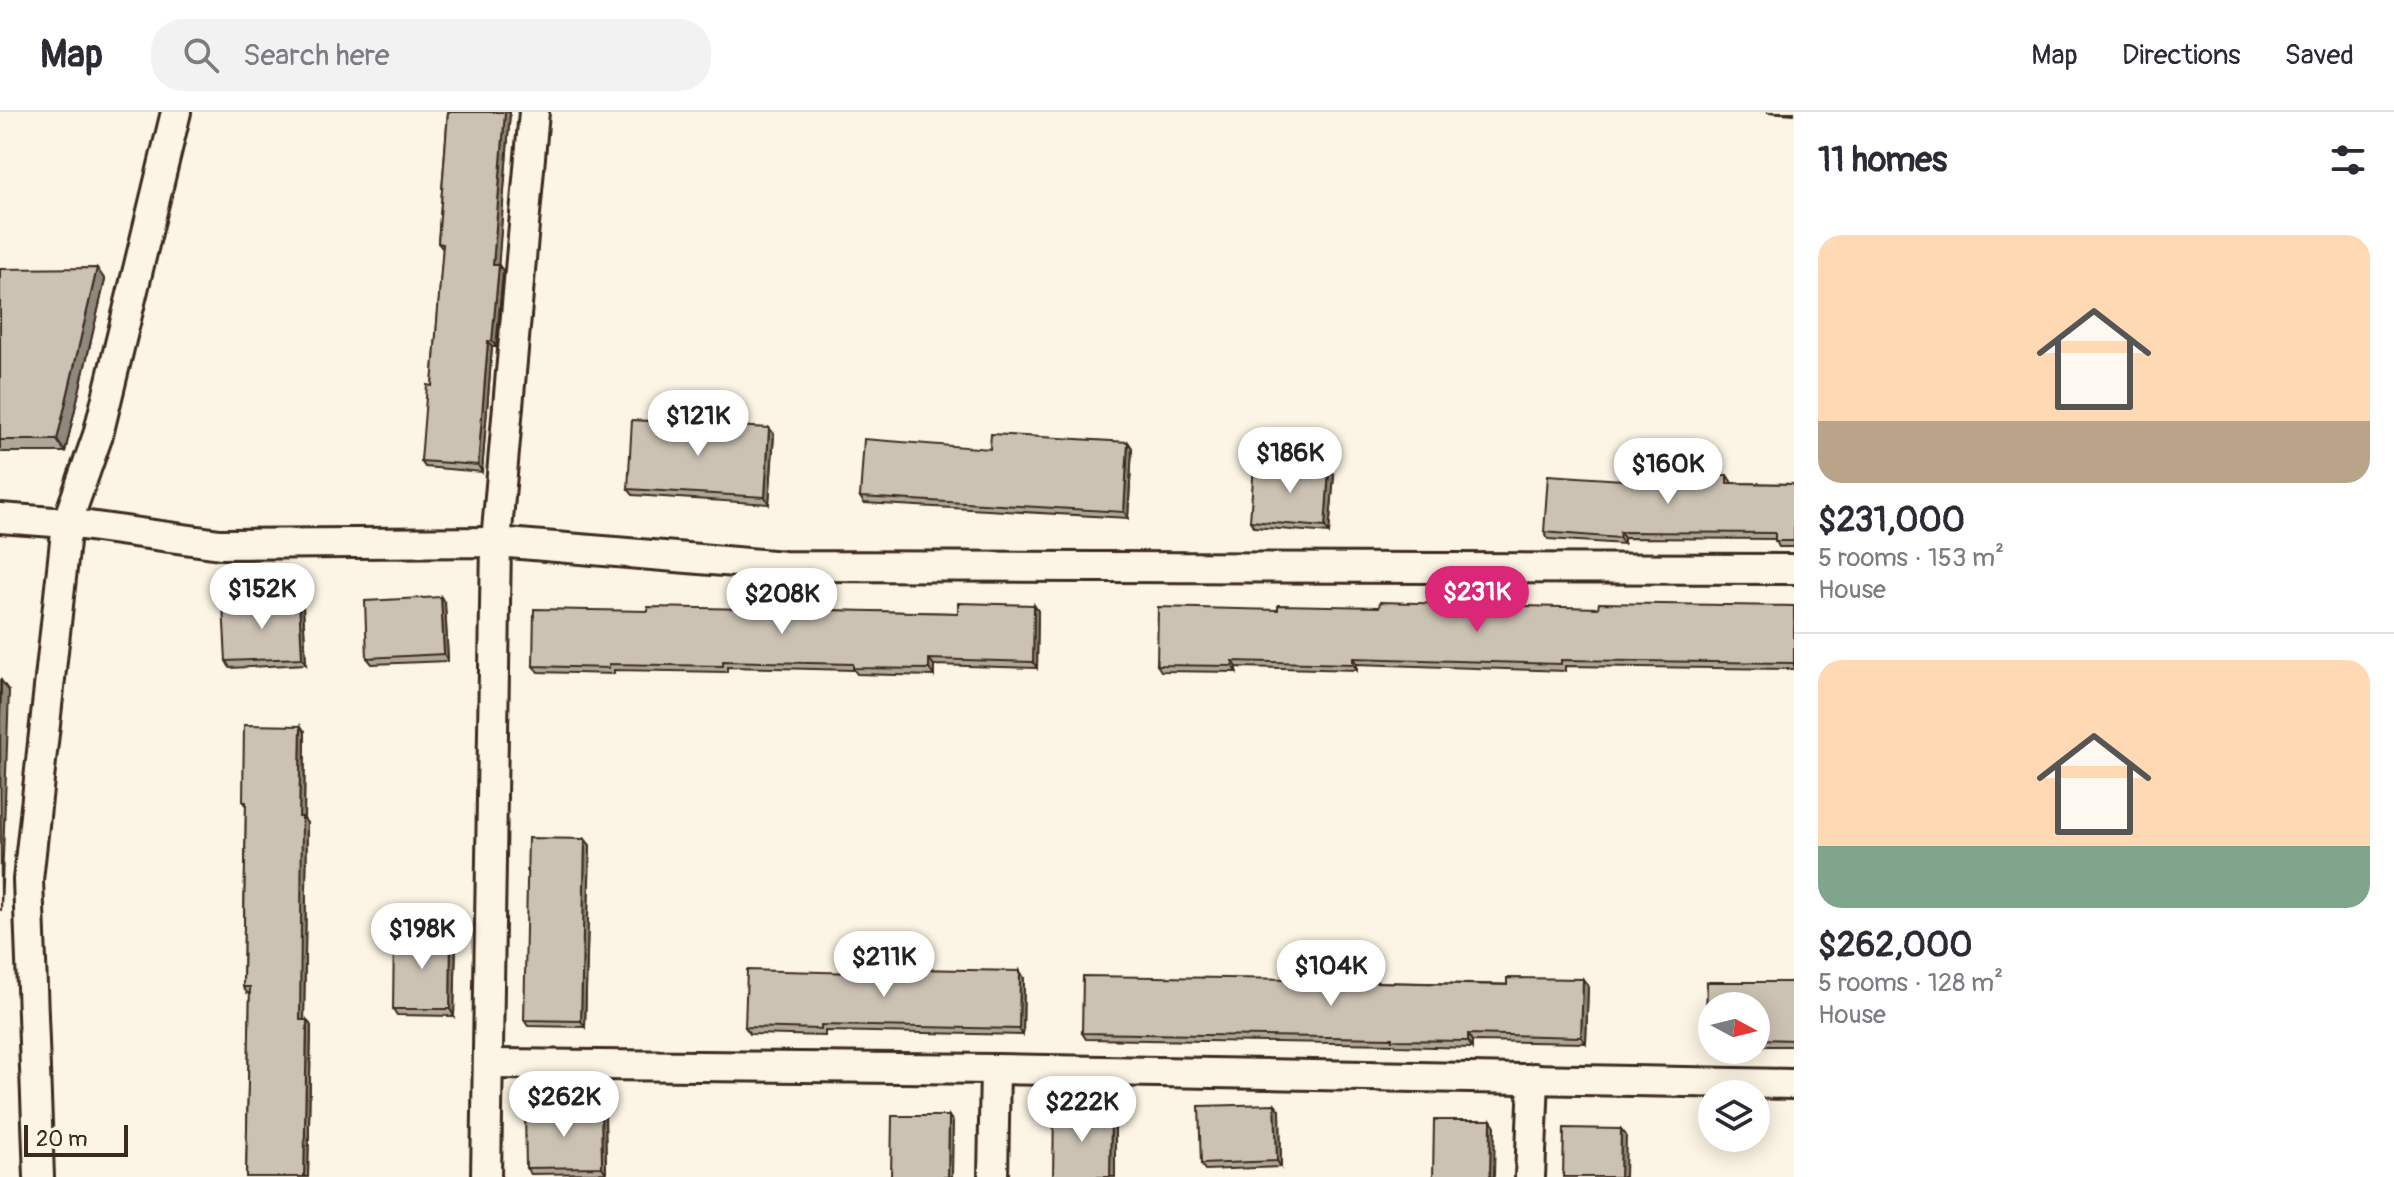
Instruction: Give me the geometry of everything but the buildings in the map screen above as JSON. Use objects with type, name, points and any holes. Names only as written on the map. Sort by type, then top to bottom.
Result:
[{"type":"street","points":[[39,1177],[28,880],[67,523],[98,435],[176,112]]},
{"type":"street","points":[[486,1177],[496,542],[534,112]]},
{"type":"street","points":[[0,518],[67,523],[220,544],[496,542],[784,566],[1794,569]]},
{"type":"street","points":[[488,1064],[995,1069],[1794,1084]]},
{"type":"street","points":[[993,1177],[995,1069]]},
{"type":"street","points":[[1530,1177],[1534,1078]]}]
